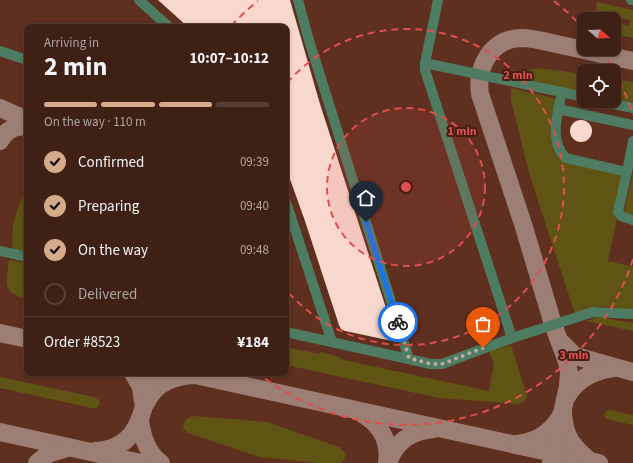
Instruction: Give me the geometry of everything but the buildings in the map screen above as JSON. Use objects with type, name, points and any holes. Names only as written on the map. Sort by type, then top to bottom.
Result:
[{"type":"lane","points":[[139,0],[166,24]]},
{"type":"lane","points":[[298,0],[308,37],[409,358]]},
{"type":"lane","points":[[438,0],[425,63],[427,77],[512,338]]},
{"type":"lane","points":[[0,51],[24,59]]},
{"type":"lane","points":[[425,63],[577,95]]},
{"type":"lane","points":[[562,92],[555,129],[561,154],[566,158],[627,172]]},
{"type":"lane","points":[[621,105],[633,108]]},
{"type":"lane","points":[[558,109],[633,125]]},
{"type":"lane","points":[[633,141],[618,212],[621,216],[633,220]]},
{"type":"lane","points":[[289,211],[332,342]]},
{"type":"lane","points":[[0,251],[24,256]]},
{"type":"lane","points":[[289,333],[431,364],[442,364],[512,338],[593,312],[633,314]]},
{"type":"shaded area","points":[[0,0],[633,0],[633,463],[0,463]]},
{"type":"shaded area","points":[[597,2],[633,10],[633,38],[621,35],[621,24],[629,26],[630,20],[621,18],[621,12],[595,12]]},
{"type":"shaded area","points":[[538,68],[577,73],[577,91],[515,78],[523,71]]},
{"type":"shaded area","points":[[621,80],[633,82],[633,103],[621,100]]},
{"type":"shaded area","points":[[511,88],[557,99],[554,131],[564,161],[626,175],[608,261],[633,267],[633,310],[596,307],[575,314],[529,173],[511,100]]},
{"type":"shaded area","points":[[633,173],[633,214],[624,213]]},
{"type":"shaded area","points":[[24,192],[24,251],[12,249],[13,223]]},
{"type":"shaded area","points":[[9,260],[24,262],[24,298],[9,290],[7,281]]},
{"type":"shaded area","points":[[598,317],[633,323],[633,331],[586,321]]},
{"type":"shaded area","points":[[511,345],[527,396],[525,401],[519,404],[439,398],[289,366],[289,348],[319,354],[320,352],[340,357],[339,359],[489,391],[494,364],[489,351]]},
{"type":"shaded area","points":[[0,377],[94,397],[99,400],[100,404],[97,408],[92,408],[0,388]]},
{"type":"shaded area","points":[[610,410],[633,415],[633,425],[606,419],[604,415],[606,411]]},
{"type":"shaded area","points":[[193,416],[267,422],[339,447],[346,454],[345,459],[340,463],[319,463],[259,457],[188,433],[183,428],[184,423],[187,419]]},
{"type":"taxiway","points":[[551,463],[568,386],[569,373],[567,362],[553,324],[523,224],[480,94],[480,74],[488,56],[494,49],[501,43],[521,38],[541,40],[633,61]]},
{"type":"taxiway","points":[[0,108],[24,119]]},
{"type":"taxiway","points":[[0,141],[11,129],[24,127]]},
{"type":"taxiway","points":[[0,333],[24,338]]},
{"type":"taxiway","points":[[562,343],[575,356],[633,372]]},
{"type":"taxiway","points":[[566,398],[570,391],[586,377],[599,371],[613,368]]},
{"type":"taxiway","points":[[135,376],[141,387],[143,402]]},
{"type":"taxiway","points":[[95,451],[110,449],[122,443],[131,435],[142,413],[150,376]]},
{"type":"taxiway","points":[[146,403],[160,385],[173,379],[187,376]]},
{"type":"taxiway","points":[[200,376],[599,463]]},
{"type":"taxiway","points":[[517,444],[539,438],[555,425],[563,412],[565,427],[570,440],[573,445],[590,461]]},
{"type":"taxiway","points":[[361,413],[374,422],[383,434],[387,447],[387,463]]},
{"type":"taxiway","points":[[140,420],[146,444],[152,454],[161,463]]},
{"type":"taxiway","points":[[388,463],[395,449],[405,438],[418,432],[434,429]]},
{"type":"taxiway","points":[[0,432],[141,463]]},
{"type":"taxiway","points":[[37,463],[48,454],[67,448]]},
{"type":"way so far","points":[[398,322],[409,358],[431,364],[442,364],[483,348]]},
{"type":"route","points":[[366,222],[398,322]]}]
